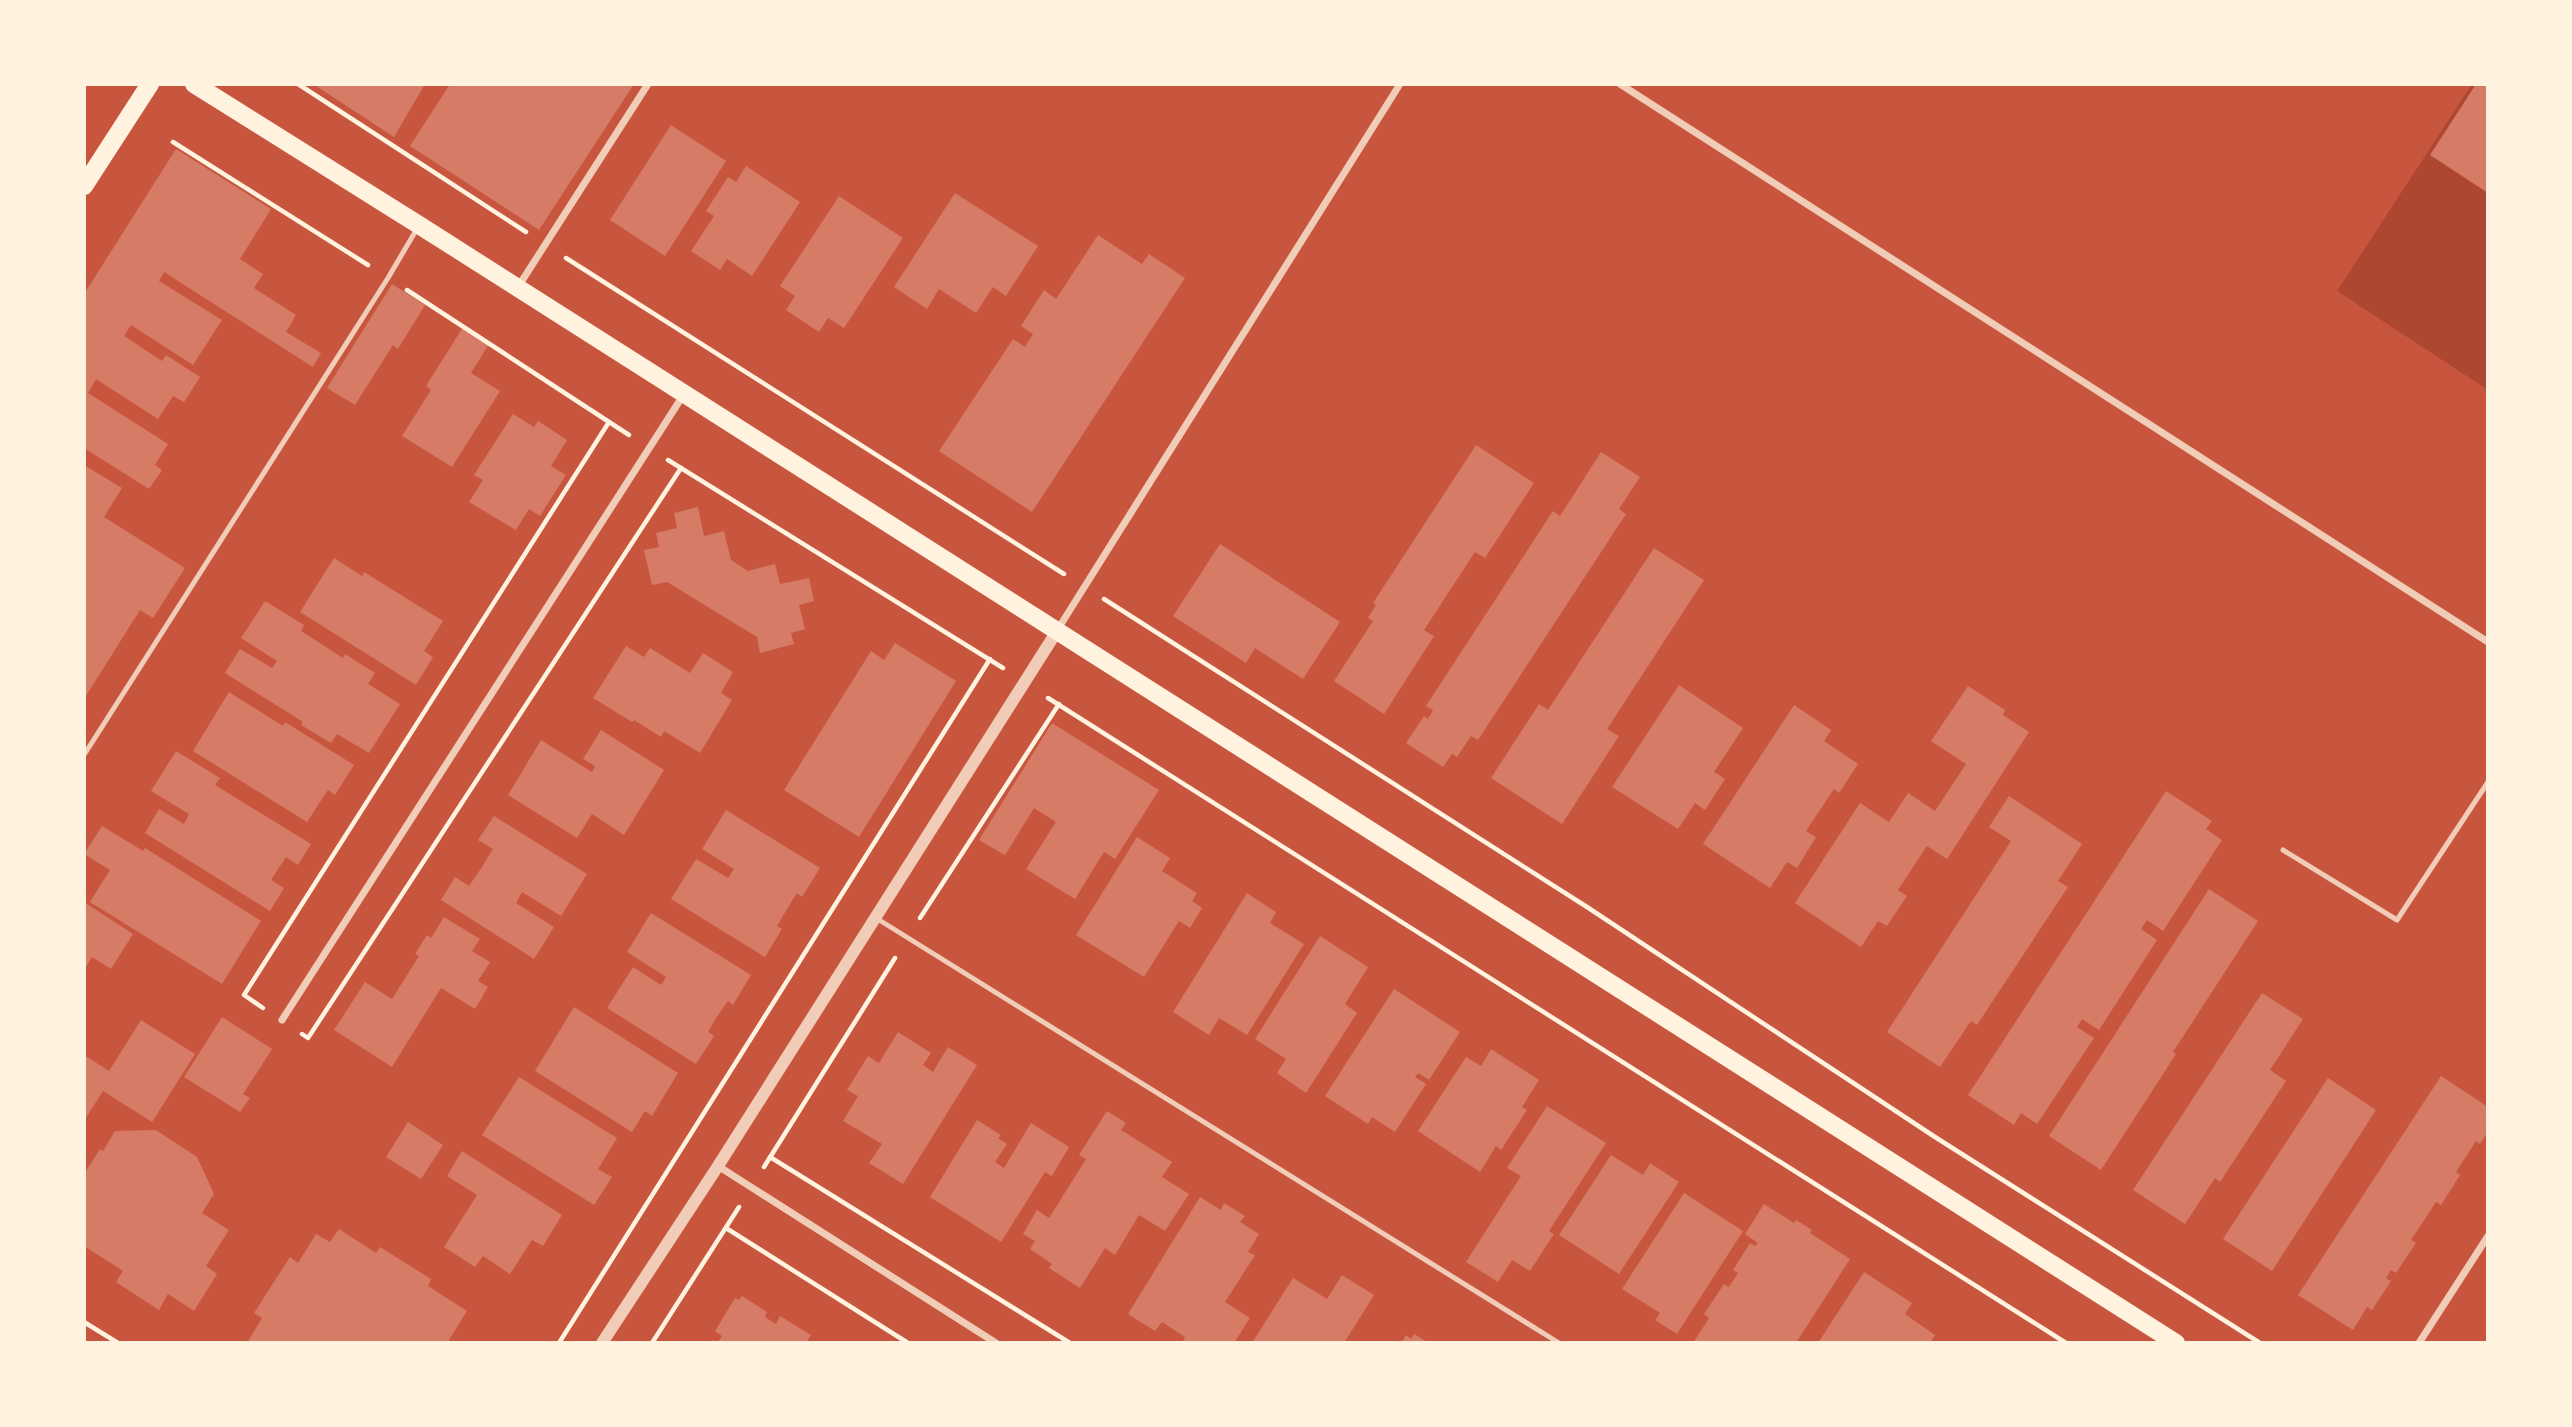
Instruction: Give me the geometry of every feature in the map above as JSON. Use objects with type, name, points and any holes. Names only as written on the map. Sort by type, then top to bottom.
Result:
[{"type":"main road","points":[[84,186],[150,84]]},
{"type":"main road","points":[[194,84],[2176,1343]]},
{"type":"street","points":[[602,1343],[876,918],[1400,84]]},
{"type":"street","points":[[1620,84],[2488,642]]},
{"type":"street","points":[[517,288],[646,85]]},
{"type":"street","points":[[282,1020],[684,394]]},
{"type":"street","points":[[718,1166],[996,1343]]},
{"type":"street","points":[[2418,1343],[2488,1236]]},
{"type":"lane","points":[[84,755],[388,278],[419,225]]},
{"type":"lane","points":[[2283,850],[2397,920],[2488,782]]},
{"type":"lane","points":[[876,918],[1559,1343]]},
{"type":"path","points":[[298,84],[1587,907],[1935,1137],[2260,1343]]},
{"type":"path","points":[[173,142],[649,448],[990,659],[2066,1343]]},
{"type":"path","points":[[559,1343],[990,659]]},
{"type":"path","points":[[652,1343],[907,938],[1059,704]]},
{"type":"path","points":[[770,1157],[1070,1343]]},
{"type":"path","points":[[726,1228],[908,1343]]},
{"type":"path","points":[[84,1322],[118,1343]]},
{"type":"shaded area","points":[[2472,84],[2488,84],[2488,390],[2337,291]]},
{"type":"building","points":[[313,84],[425,84],[394,137]]},
{"type":"building","points":[[450,84],[634,84],[539,230],[410,146]]},
{"type":"building","points":[[2476,84],[2488,84],[2488,193],[2430,155]]},
{"type":"building","points":[[671,125],[726,161],[665,256],[610,220]]},
{"type":"building","points":[[176,149],[271,209],[240,259],[263,274],[254,288],[296,315],[286,332],[321,353],[313,367],[164,272],[159,281],[222,320],[193,365],[131,325],[124,336],[162,361],[166,355],[200,377],[184,402],[173,396],[158,419],[96,379],[88,393],[168,444],[155,465],[162,470],[149,489],[84,448],[84,294]]},
{"type":"building","points":[[746,166],[800,202],[752,276],[727,259],[720,270],[691,251],[714,216],[706,211],[728,177],[736,182]]},
{"type":"building","points":[[955,193],[1038,246],[1006,296],[993,287],[976,313],[939,289],[927,309],[894,287]]},
{"type":"building","points":[[839,196],[903,238],[844,328],[828,318],[819,332],[786,310],[795,296],[780,286]]},
{"type":"building","points":[[1098,235],[1142,264],[1149,254],[1185,278],[1032,512],[939,451],[1013,339],[1025,347],[1033,334],[1021,326],[1044,290],[1056,299]]},
{"type":"building","points":[[392,284],[425,305],[398,349],[393,345],[355,405],[327,388]]},
{"type":"building","points":[[463,327],[489,344],[471,373],[500,391],[452,467],[402,436],[431,390],[426,386]]},
{"type":"building","points":[[513,414],[534,427],[538,421],[567,440],[551,466],[566,475],[540,516],[529,509],[516,530],[469,502],[483,480],[474,475]]},
{"type":"building","points":[[1476,445],[1534,483],[1485,558],[1475,552],[1424,630],[1434,636],[1384,714],[1334,681],[1373,621],[1368,618],[1376,605],[1373,603]]},
{"type":"building","points":[[1601,452],[1640,477],[1619,509],[1626,514],[1478,740],[1471,736],[1457,757],[1452,754],[1443,767],[1406,743],[1424,716],[1428,719],[1433,710],[1426,706],[1553,511],[1560,516]]},
{"type":"building","points":[[84,465],[122,488],[104,517],[185,568],[153,618],[140,610],[84,699]]},
{"type":"building","points":[[698,507],[704,536],[724,531],[731,560],[748,571],[775,564],[780,584],[809,578],[814,601],[799,605],[805,629],[791,633],[794,644],[760,653],[757,637],[667,582],[652,585],[644,550],[659,547],[656,533],[677,528],[674,513]]},
{"type":"building","points":[[1220,544],[1340,622],[1303,679],[1255,648],[1246,663],[1173,616]]},
{"type":"building","points":[[1654,548],[1704,580],[1607,729],[1619,736],[1562,824],[1491,778],[1539,704],[1548,710]]},
{"type":"building","points":[[334,558],[362,576],[364,572],[443,621],[424,651],[433,657],[416,685],[300,612]]},
{"type":"building","points":[[265,601],[304,625],[301,631],[343,658],[345,654],[375,673],[368,684],[400,704],[369,753],[337,734],[331,743],[225,673],[240,649],[272,668],[277,661],[241,638]]},
{"type":"building","points":[[895,643],[956,681],[859,837],[784,790],[871,651],[884,660]]},
{"type":"building","points":[[626,646],[644,657],[650,648],[690,673],[703,653],[733,672],[721,693],[732,700],[700,753],[664,731],[661,737],[593,698]]},
{"type":"building","points":[[1679,685],[1743,728],[1714,772],[1725,779],[1705,810],[1695,803],[1678,829],[1612,787]]},
{"type":"building","points":[[1968,686],[2005,710],[2003,715],[2029,732],[1947,859],[1927,846],[1898,890],[1907,896],[1887,926],[1878,921],[1861,947],[1795,903],[1860,803],[1889,822],[1908,793],[1935,811],[1966,764],[1931,741]]},
{"type":"building","points":[[229,692],[283,726],[285,722],[354,765],[335,795],[328,790],[307,822],[193,751]]},
{"type":"building","points":[[1794,705],[1831,730],[1824,741],[1858,764],[1839,793],[1834,789],[1806,831],[1816,837],[1797,868],[1787,862],[1770,888],[1703,844]]},
{"type":"building","points":[[1052,723],[1159,790],[1115,859],[1104,852],[1075,899],[1026,869],[1056,822],[1034,808],[1005,855],[979,840]]},
{"type":"building","points":[[601,730],[664,770],[624,835],[592,814],[577,838],[508,795],[541,740],[592,772],[595,766],[583,759]]},
{"type":"building","points":[[176,751],[220,778],[215,785],[311,844],[298,865],[286,857],[271,880],[284,888],[270,911],[145,833],[159,809],[184,824],[189,814],[151,791]]},
{"type":"building","points":[[2166,791],[2212,821],[2206,829],[2222,840],[2163,931],[2147,920],[2141,929],[2157,940],[2099,1030],[2082,1019],[2077,1027],[2094,1038],[2037,1124],[2021,1113],[2014,1125],[1968,1095]]},
{"type":"building","points":[[2009,796],[2082,844],[2058,881],[2068,887],[1977,1025],[1971,1021],[1940,1067],[1887,1032],[2011,841],[1989,827]]},
{"type":"building","points":[[726,810],[820,868],[802,897],[797,893],[787,909],[777,926],[782,929],[765,957],[671,899],[696,859],[728,878],[734,869],[702,849]]},
{"type":"building","points":[[494,816],[587,874],[561,916],[522,892],[516,903],[554,927],[534,959],[441,900],[455,877],[469,886],[482,867],[493,849],[478,840]]},
{"type":"building","points":[[102,826],[143,851],[145,848],[261,921],[222,984],[90,902],[110,870],[84,854]]},
{"type":"building","points":[[1137,837],[1170,858],[1162,871],[1197,893],[1192,901],[1202,908],[1190,928],[1179,921],[1144,977],[1076,935]]},
{"type":"building","points":[[2209,889],[2258,921],[2101,1170],[2049,1136]]},
{"type":"building","points":[[1247,893],[1276,912],[1270,923],[1304,944],[1247,1035],[1219,1018],[1209,1035],[1173,1012]]},
{"type":"building","points":[[84,902],[133,934],[111,969],[92,957],[84,970]]},
{"type":"building","points":[[651,913],[751,975],[733,1005],[728,1001],[718,1015],[708,1032],[714,1036],[696,1064],[607,1008],[633,967],[661,985],[666,977],[627,952]]},
{"type":"building","points":[[444,917],[480,939],[472,951],[490,962],[478,981],[488,987],[475,1009],[441,988],[392,1067],[334,1030],[365,982],[392,999],[419,956],[415,954],[427,935],[431,938]]},
{"type":"building","points":[[1320,936],[1368,967],[1345,1004],[1357,1013],[1306,1093],[1277,1073],[1286,1059],[1255,1039]]},
{"type":"building","points":[[1394,989],[1460,1032],[1429,1080],[1418,1073],[1415,1077],[1426,1084],[1395,1132],[1372,1117],[1368,1124],[1325,1096]]},
{"type":"building","points":[[2262,993],[2303,1019],[2270,1070],[2286,1081],[2220,1182],[2215,1178],[2185,1224],[2133,1190]]},
{"type":"building","points":[[574,1007],[678,1073],[652,1116],[645,1111],[632,1132],[535,1071]]},
{"type":"building","points":[[222,1017],[272,1049],[243,1094],[250,1098],[240,1112],[184,1077]]},
{"type":"building","points":[[141,1020],[195,1054],[152,1122],[103,1091],[84,1121],[84,1055],[109,1071]]},
{"type":"building","points":[[898,1032],[931,1053],[923,1065],[933,1072],[948,1047],[977,1065],[903,1184],[869,1163],[882,1144],[843,1121],[858,1096],[847,1090],[868,1056],[879,1063]]},
{"type":"building","points":[[1491,1049],[1539,1080],[1522,1107],[1527,1110],[1501,1150],[1496,1146],[1480,1172],[1418,1131],[1466,1057],[1481,1066]]},
{"type":"building","points":[[2441,1076],[2488,1107],[2488,1132],[2480,1144],[2476,1141],[2456,1172],[2460,1175],[2441,1205],[2436,1202],[2411,1240],[2416,1243],[2396,1273],[2391,1270],[2386,1278],[2391,1281],[2372,1310],[2367,1307],[2353,1330],[2298,1295]]},
{"type":"building","points":[[519,1077],[617,1138],[598,1169],[612,1177],[594,1205],[482,1135]]},
{"type":"building","points":[[2328,1078],[2376,1110],[2272,1271],[2223,1239]]},
{"type":"building","points":[[1547,1106],[1606,1143],[1549,1231],[1554,1234],[1530,1271],[1512,1260],[1498,1282],[1466,1262],[1521,1176],[1507,1168]]},
{"type":"building","points":[[1107,1111],[1126,1123],[1121,1130],[1172,1162],[1162,1177],[1189,1194],[1165,1231],[1139,1215],[1115,1255],[1105,1248],[1080,1288],[1049,1268],[1052,1264],[1030,1249],[1035,1241],[1023,1234],[1037,1210],[1049,1218],[1086,1159],[1079,1155]]},
{"type":"building","points":[[977,1120],[1001,1135],[998,1138],[1007,1144],[995,1162],[1004,1168],[1031,1123],[1069,1147],[1052,1176],[1045,1172],[1001,1242],[930,1197]]},
{"type":"building","points":[[408,1122],[443,1145],[421,1179],[386,1157]]},
{"type":"building","points":[[156,1130],[197,1157],[214,1194],[202,1213],[229,1230],[206,1266],[217,1274],[194,1311],[168,1294],[159,1310],[116,1282],[123,1271],[84,1246],[84,1174],[115,1131]]},
{"type":"building","points":[[462,1151],[562,1215],[543,1246],[532,1240],[510,1274],[483,1256],[475,1267],[444,1247],[477,1195],[447,1176]]},
{"type":"building","points":[[1611,1155],[1643,1175],[1650,1163],[1679,1182],[1619,1274],[1559,1235]]},
{"type":"building","points":[[1684,1193],[1743,1231],[1677,1334],[1655,1320],[1660,1313],[1622,1289]]},
{"type":"building","points":[[1200,1197],[1221,1210],[1224,1203],[1245,1216],[1240,1222],[1259,1234],[1248,1252],[1255,1255],[1225,1302],[1250,1318],[1234,1343],[1182,1343],[1185,1337],[1162,1322],[1155,1331],[1128,1314]]},
{"type":"building","points":[[1764,1204],[1794,1223],[1796,1220],[1812,1230],[1810,1233],[1850,1259],[1796,1343],[1693,1343],[1709,1318],[1704,1314],[1724,1284],[1729,1287],[1738,1273],[1733,1270],[1750,1243],[1755,1246],[1758,1243],[1745,1234]]},
{"type":"building","points":[[339,1229],[376,1253],[380,1247],[431,1279],[428,1286],[467,1311],[447,1343],[247,1343],[262,1318],[254,1313],[290,1257],[298,1263],[316,1234],[330,1242]]},
{"type":"building","points":[[1864,1272],[1912,1303],[1905,1314],[1935,1335],[1930,1343],[1818,1343]]},
{"type":"building","points":[[1342,1275],[1374,1295],[1344,1343],[1252,1343],[1293,1278],[1327,1299]]},
{"type":"building","points":[[742,1296],[767,1312],[765,1317],[776,1324],[780,1316],[811,1335],[806,1343],[711,1343],[713,1340],[718,1342],[722,1336],[715,1331],[735,1298],[739,1300]]},
{"type":"building","points":[[1414,1334],[1429,1343],[1401,1343],[1406,1335],[1411,1339]]}]
